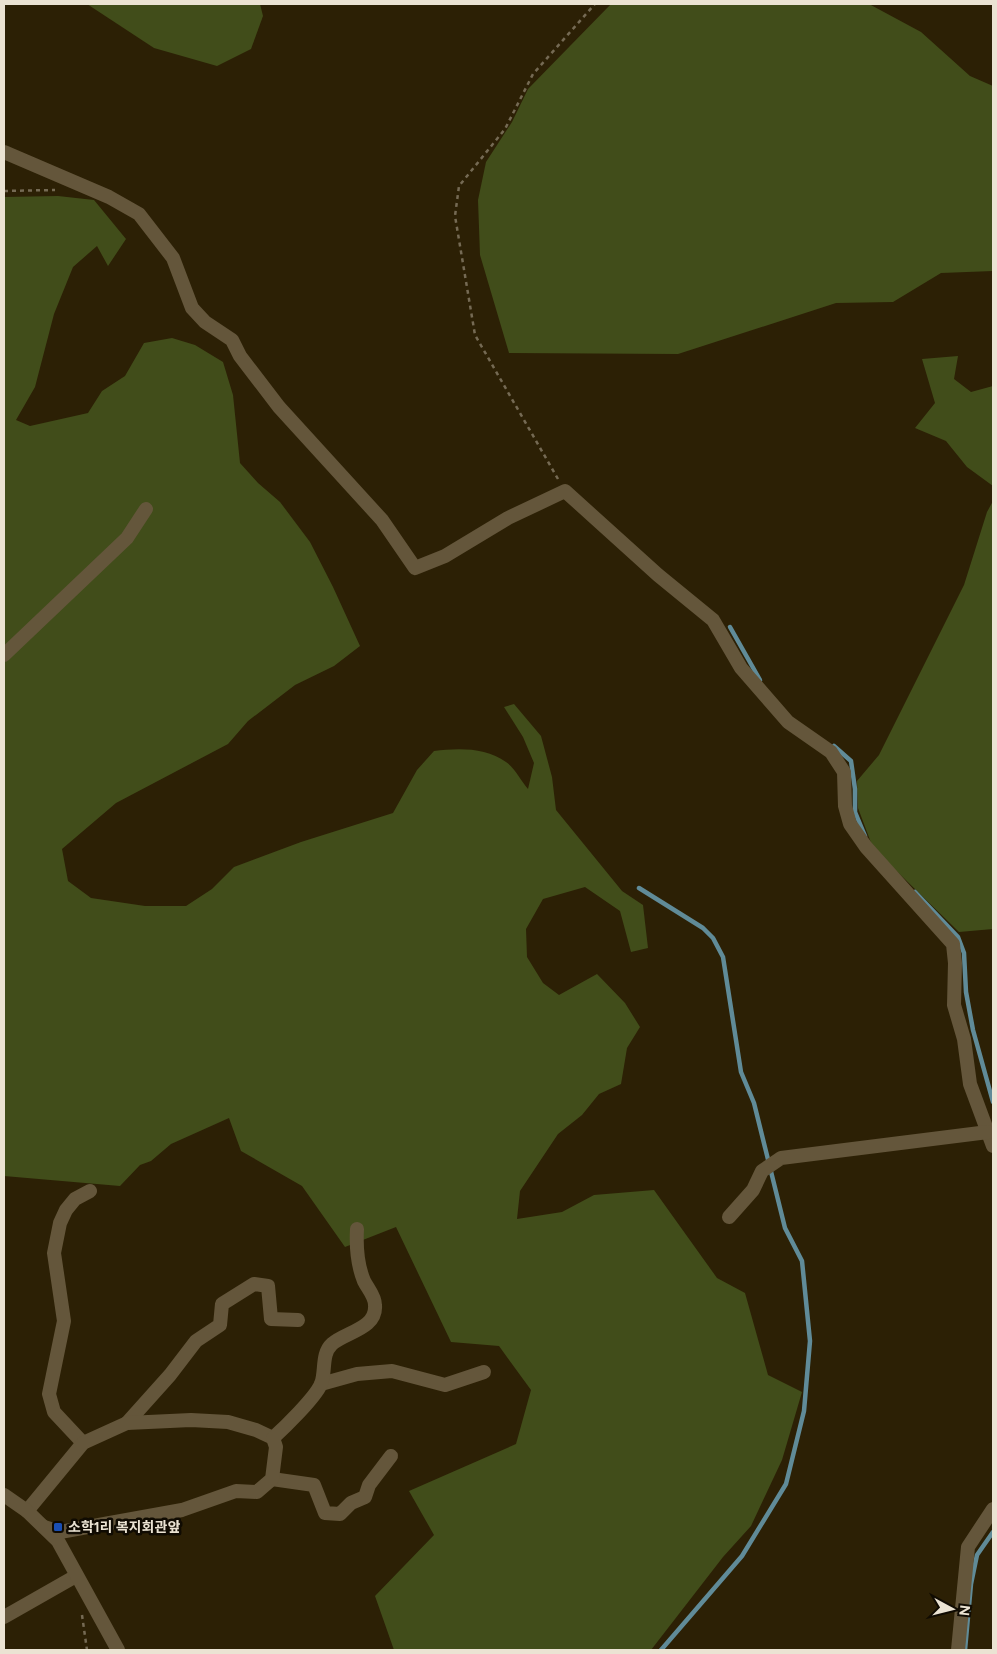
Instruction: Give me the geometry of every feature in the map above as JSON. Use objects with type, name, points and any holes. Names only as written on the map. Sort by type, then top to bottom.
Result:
[{"type":"street","points":[[4,152],[109,197],[139,214],[173,258],[192,308],[205,322],[232,340],[240,356],[279,407],[382,520],[415,568],[445,556],[508,518],[565,491],[658,575],[713,620],[741,668],[777,710],[788,722],[831,752],[844,772],[845,806],[850,824],[866,847],[953,944],[955,963],[954,1005],[964,1039],[970,1084],[993,1146]]},
{"type":"street","points":[[4,655],[127,538],[146,509]]},
{"type":"street","points":[[729,1217],[753,1190],[762,1171],[782,1158],[988,1132]]},
{"type":"street","points":[[83,1442],[54,1412],[49,1394],[64,1321],[54,1253],[60,1223],[66,1210],[75,1200],[90,1191]]},
{"type":"street","points":[[273,1438],[288,1425],[321,1384],[324,1360],[331,1344],[359,1329],[374,1316],[376,1305],[364,1282],[356,1251],[357,1228]]},
{"type":"street","points":[[127,1423],[170,1375],[196,1340],[220,1325],[222,1304],[254,1284],[268,1286],[271,1319],[298,1320]]},
{"type":"street","points":[[321,1384],[357,1374],[392,1371],[445,1385],[484,1372]]},
{"type":"street","points":[[27,1511],[83,1442],[127,1423],[191,1420],[228,1422],[256,1430],[273,1438],[276,1447],[272,1479],[257,1492],[236,1491],[182,1510],[60,1532],[44,1527]]},
{"type":"street","points":[[272,1479],[314,1486],[325,1513],[340,1514],[351,1503],[365,1497],[369,1485],[391,1456]]},
{"type":"street","points":[[4,1496],[27,1511],[58,1541],[118,1650]]},
{"type":"street","points":[[958,1650],[968,1547],[993,1509]]},
{"type":"street","points":[[4,1617],[76,1576]]},
{"type":"path","points":[[565,491],[475,336],[455,216],[460,186],[505,129],[533,74],[595,4]]},
{"type":"path","points":[[4,191],[58,190]]},
{"type":"green space","points":[[87,4],[260,4],[263,16],[251,49],[217,66],[154,48]]},
{"type":"green space","points":[[611,4],[869,4],[921,32],[970,76],[993,86],[993,271],[941,273],[893,302],[836,303],[678,354],[509,353],[480,255],[478,200],[486,162],[512,122],[528,89]]},
{"type":"green space","points":[[58,196],[94,200],[126,239],[108,266],[97,246],[73,267],[54,314],[35,387],[16,420],[30,426],[88,413],[102,391],[125,376],[144,343],[172,338],[195,345],[223,362],[233,395],[240,463],[258,483],[280,502],[310,542],[360,646],[334,666],[295,685],[248,721],[228,744],[116,803],[62,849],[68,881],[91,898],[145,906],[186,906],[212,889],[234,867],[301,842],[393,813],[417,770],[434,751],[462,749],[480,751],[498,757],[515,771],[528,789],[534,763],[523,737],[504,707],[514,704],[541,736],[552,777],[556,810],[622,891],[643,905],[648,948],[631,952],[620,911],[585,887],[543,899],[526,929],[527,957],[543,983],[559,995],[597,974],[625,1003],[640,1027],[627,1048],[621,1084],[599,1094],[582,1115],[558,1134],[520,1191],[517,1219],[562,1212],[594,1195],[654,1190],[717,1278],[745,1293],[768,1375],[802,1392],[782,1460],[751,1526],[723,1557],[651,1650],[394,1650],[375,1596],[434,1535],[409,1491],[516,1444],[531,1390],[499,1346],[451,1342],[396,1227],[345,1247],[302,1186],[241,1151],[229,1118],[171,1144],[151,1161],[140,1165],[120,1186],[4,1176],[4,197]]},
{"type":"green space","points":[[958,356],[954,379],[971,392],[993,386],[993,486],[967,467],[946,441],[915,428],[935,403],[922,359]]},
{"type":"green space","points":[[993,501],[993,929],[959,932],[873,848],[858,808],[857,781],[879,755],[964,585],[987,512]]},
{"type":"waterway","points":[[730,627],[760,680]]},
{"type":"waterway","points":[[834,746],[851,761],[855,789],[855,812],[865,836]]},
{"type":"waterway","points":[[639,888],[703,928],[713,938],[723,957],[741,1072],[754,1103],[785,1228],[802,1261],[810,1341],[804,1411],[786,1484],[742,1556],[661,1650]]},
{"type":"waterway","points":[[915,892],[958,937],[964,953],[966,992],[973,1030],[993,1102]]},
{"type":"waterway","points":[[965,1650],[971,1584],[977,1555],[993,1532]]},
{"type":"place","name":"소학1리 복지회관앞","points":[[58,1527]]}]
